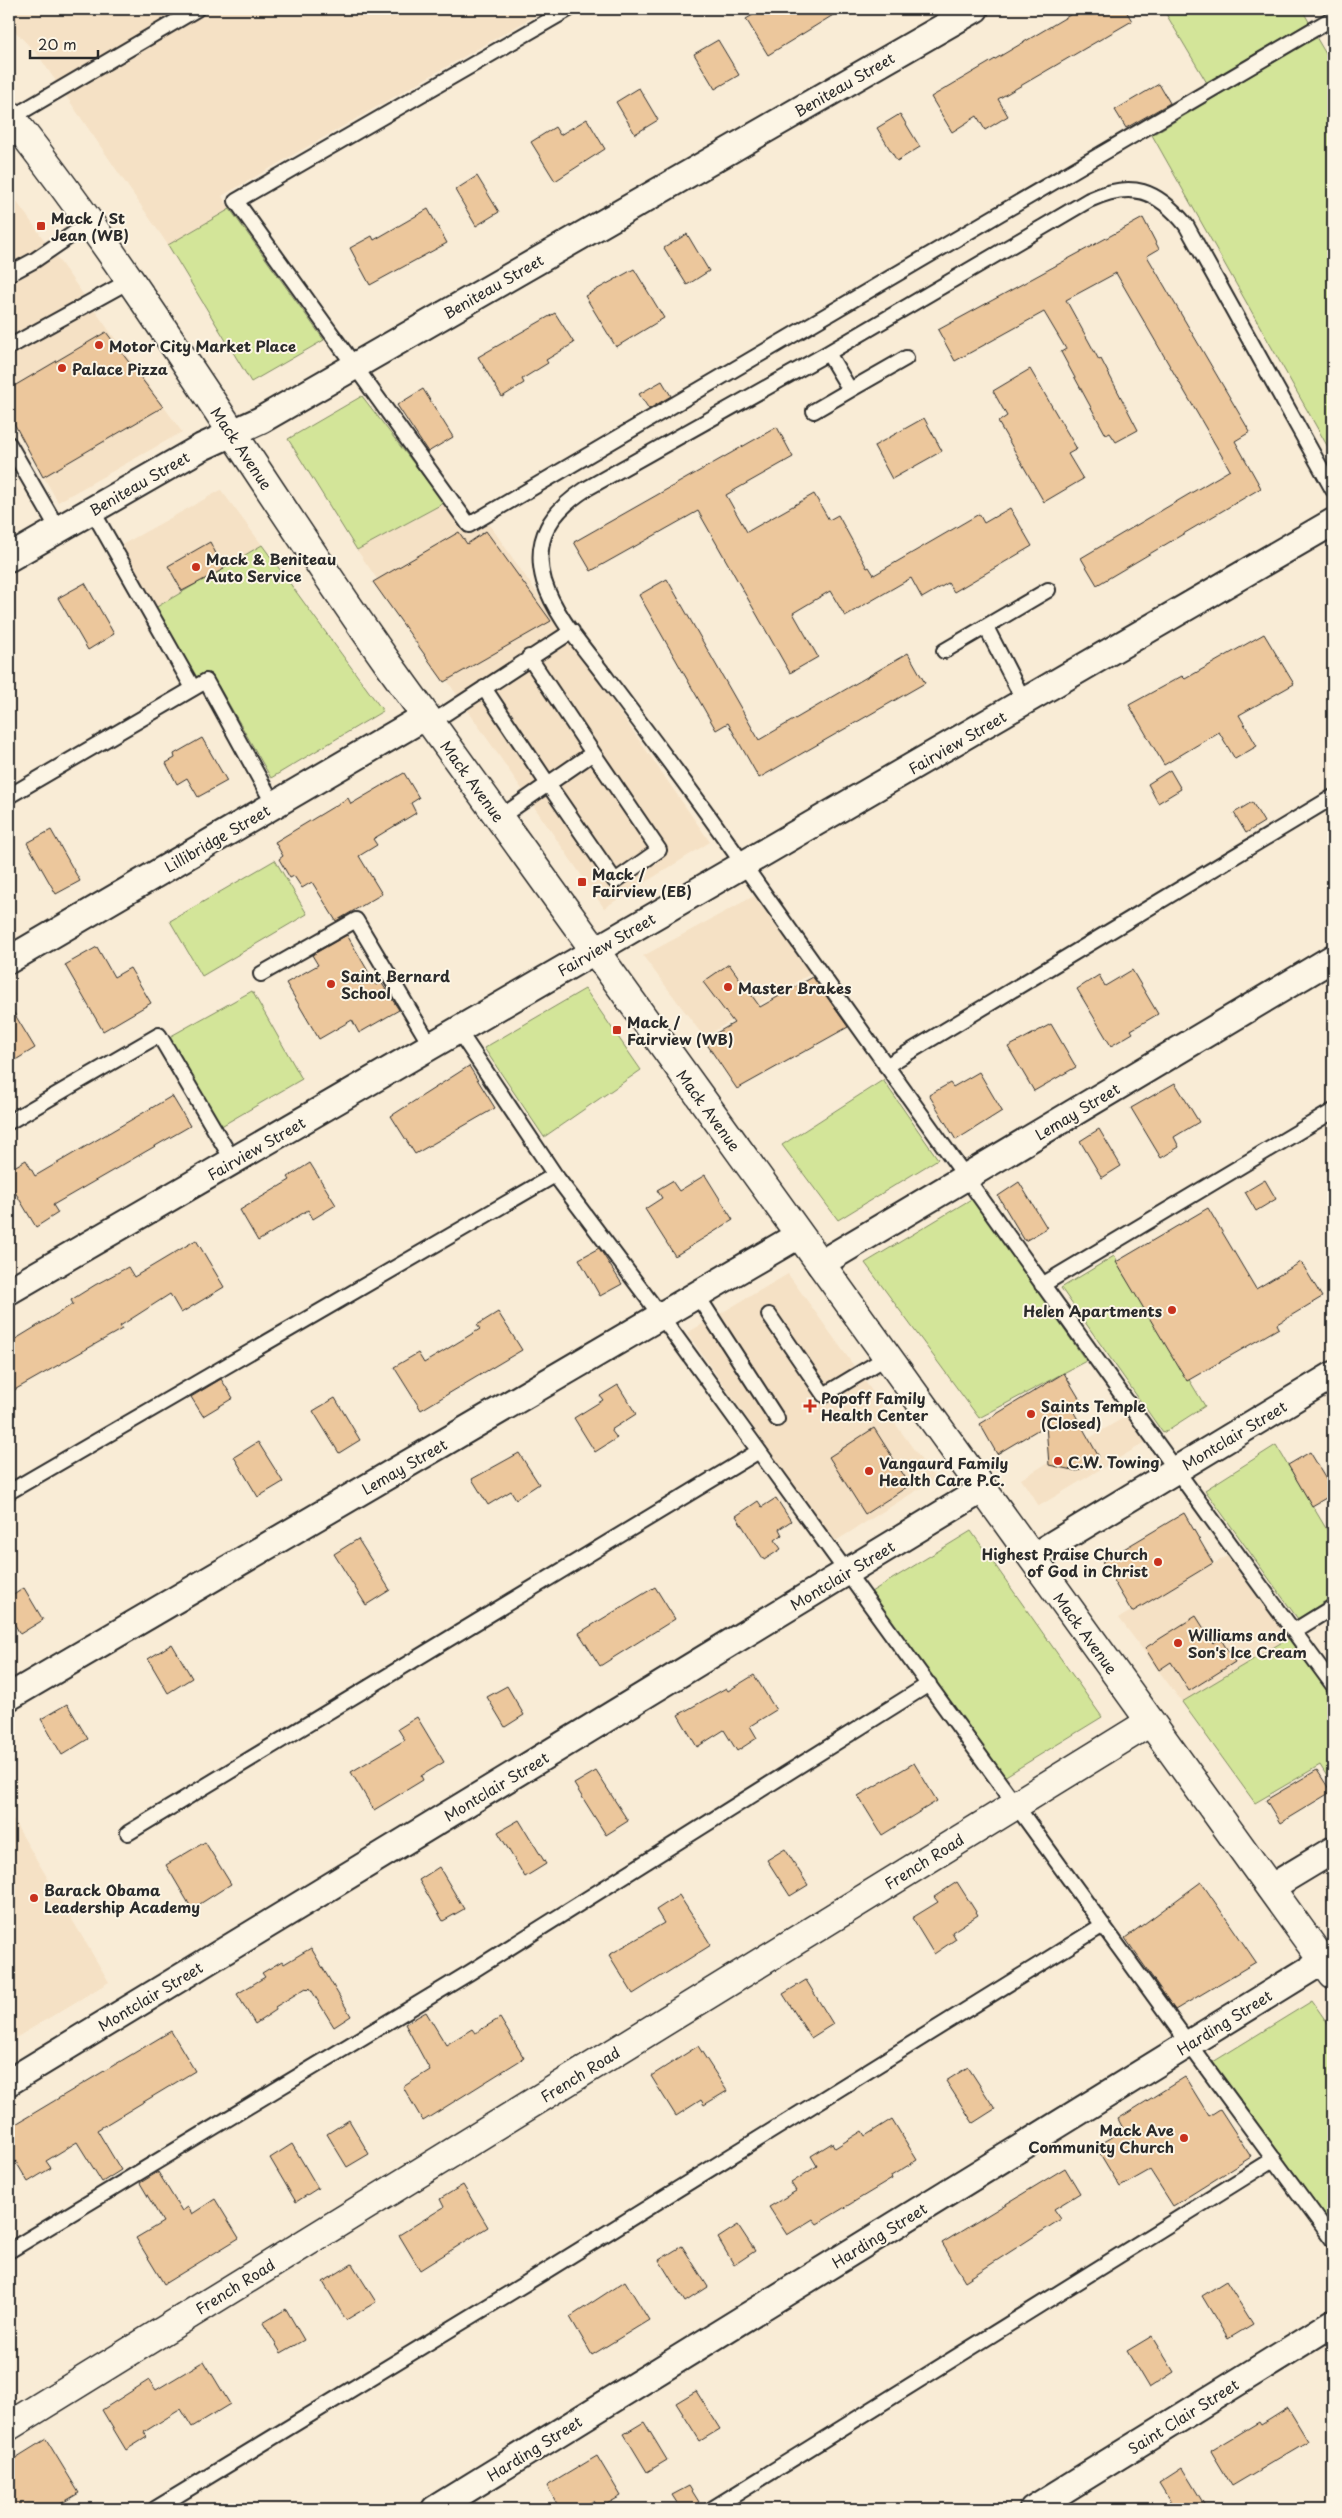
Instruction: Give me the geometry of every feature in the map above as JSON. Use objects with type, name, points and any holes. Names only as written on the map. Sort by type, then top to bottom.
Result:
[{"type":"main road","name":"Mack Avenue","points":[[10,117],[48,165],[130,281],[348,606],[429,720],[1328,1968]]},
{"type":"main road","name":"French Road","points":[[9,2426],[1150,1722]]},
{"type":"street","name":"Beniteau Street","points":[[9,558],[202,447],[261,420],[975,9]]},
{"type":"street","name":"Fairview Street","points":[[9,1291],[594,950],[1025,703],[1333,522]]},
{"type":"street","name":"Lillibridge Street","points":[[9,960],[274,805],[429,720]]},
{"type":"street","name":"Lemay Street","points":[[820,1264],[1333,958]]},
{"type":"street","name":"Lemay Street","points":[[9,1697],[799,1235]]},
{"type":"street","name":"Montclair Street","points":[[1032,1557],[1333,1375]]},
{"type":"street","name":"Montclair Street","points":[[9,2082],[983,1489]]},
{"type":"street","points":[[1270,1888],[1333,1850]]},
{"type":"street","name":"Harding Street","points":[[435,2509],[1189,2044],[1328,1968]]},
{"type":"street","name":"Saint Clair Street","points":[[1033,2509],[1333,2323]]},
{"type":"lane","points":[[10,117],[197,9]]},
{"type":"lane","points":[[569,9],[236,201],[469,525],[1333,18]]},
{"type":"lane","points":[[1333,490],[1186,225],[1172,209],[1154,196],[1134,189],[1118,189],[1090,200],[828,353],[567,501],[553,516],[543,541],[541,564],[550,596],[572,631],[744,865],[965,1178],[1175,1470],[1333,1685]]},
{"type":"lane","points":[[9,274],[35,260],[89,223]]},
{"type":"lane","points":[[9,347],[130,281]]},
{"type":"lane","points":[[828,353],[850,390]]},
{"type":"lane","points":[[814,411],[906,358]]},
{"type":"lane","points":[[9,444],[58,529]]},
{"type":"lane","points":[[92,510],[193,688]]},
{"type":"lane","points":[[944,651],[1048,590]]},
{"type":"lane","points":[[986,627],[1025,703]]},
{"type":"lane","points":[[429,720],[484,688],[572,631]]},
{"type":"lane","points":[[484,688],[615,881],[659,850],[529,658]]},
{"type":"lane","points":[[9,796],[206,682],[274,805]]},
{"type":"lane","points":[[499,818],[593,753]]},
{"type":"lane","points":[[886,1066],[1333,797]]},
{"type":"lane","points":[[261,974],[356,920],[431,1046]]},
{"type":"lane","points":[[458,1030],[555,1175],[661,1316],[1333,2240]]},
{"type":"lane","points":[[9,1122],[159,1035],[233,1161]]},
{"type":"lane","points":[[1042,1285],[1333,1111]]},
{"type":"lane","points":[[9,1492],[555,1175]]},
{"type":"lane","points":[[697,1295],[776,1419]]},
{"type":"lane","points":[[769,1315],[824,1395],[887,1357]]},
{"type":"lane","points":[[128,1833],[759,1451]]},
{"type":"lane","points":[[1294,1631],[1333,1607]]},
{"type":"lane","points":[[9,2251],[469,1973],[928,1684]]},
{"type":"lane","points":[[154,2509],[549,2268],[1103,1925]]},
{"type":"lane","points":[[712,2509],[1274,2159]]},
{"type":"shaded area","points":[[9,9],[547,9],[222,196],[230,209],[168,245],[38,55],[9,25]]},
{"type":"shaded area","points":[[9,191],[182,432],[58,502],[9,417]]},
{"type":"shaded area","points":[[221,490],[262,545],[155,608],[118,547]]},
{"type":"shaded area","points":[[444,503],[468,535],[489,524],[710,842],[604,908],[357,550]]},
{"type":"shaded area","points":[[754,896],[812,973],[704,1037],[643,956]]},
{"type":"shaded area","name":"Popoff Family Health Center","points":[[788,1274],[935,1479],[834,1542],[687,1333]]},
{"type":"shaded area","points":[[1128,1415],[1146,1442],[1039,1506],[1021,1479]]},
{"type":"shaded area","points":[[1227,1556],[1289,1638],[1182,1702],[1119,1618]]},
{"type":"shaded area","name":"Barack Obama Leadership Academy","points":[[9,1813],[109,1982],[9,2042]]},
{"type":"green space","points":[[1163,9],[1302,9],[1309,22],[1207,83]]},
{"type":"green space","points":[[1316,37],[1333,66],[1333,456],[1152,135]]},
{"type":"green space","points":[[230,209],[324,340],[251,382],[168,245]]},
{"type":"green space","points":[[362,396],[444,503],[357,550],[288,439]]},
{"type":"green space","points":[[262,545],[383,711],[271,778],[218,685],[204,692],[155,608]]},
{"type":"green space","points":[[275,860],[307,914],[202,976],[170,921]]},
{"type":"green space","points":[[585,989],[641,1070],[544,1137],[484,1048]]},
{"type":"green space","points":[[252,991],[302,1079],[218,1128],[162,1041]]},
{"type":"green space","points":[[883,1080],[938,1159],[838,1220],[782,1145]]},
{"type":"green space","points":[[973,1198],[1086,1361],[979,1418],[865,1263]]},
{"type":"green space","points":[[1114,1256],[1205,1406],[1163,1433],[1061,1288]]},
{"type":"green space","points":[[1276,1445],[1333,1540],[1333,1596],[1298,1619],[1205,1490]]},
{"type":"green space","points":[[971,1531],[1102,1717],[1004,1777],[871,1592]]},
{"type":"green space","points":[[1289,1638],[1333,1698],[1333,1786],[1320,1765],[1255,1803],[1182,1702]]},
{"type":"green space","points":[[1312,2001],[1333,2031],[1333,2226],[1213,2062]]},
{"type":"building","points":[[763,9],[843,9],[768,55],[746,19]]},
{"type":"building","points":[[1080,9],[1125,9],[1132,21],[998,99],[1008,116],[985,130],[977,116],[952,132],[931,97]]},
{"type":"building","points":[[718,40],[739,75],[715,89],[694,54]]},
{"type":"building","points":[[1159,84],[1170,103],[1126,128],[1115,110]]},
{"type":"building","points":[[639,88],[658,120],[635,134],[616,102]]},
{"type":"building","points":[[900,114],[920,147],[897,161],[877,128]]},
{"type":"building","points":[[587,119],[605,149],[555,181],[531,142],[555,127],[560,135]]},
{"type":"building","points":[[477,176],[499,212],[476,226],[455,190]]},
{"type":"building","points":[[428,209],[447,243],[370,285],[350,248],[372,236],[374,240]]},
{"type":"building","points":[[1143,218],[1159,249],[1147,256],[1250,432],[1235,441],[1261,488],[1097,585],[1081,558],[1230,470],[1116,273],[1066,300],[1099,360],[1101,359],[1138,430],[1116,442],[1110,433],[1106,435],[1061,352],[1066,349],[1044,312],[955,361],[938,330]]},
{"type":"building","points":[[687,234],[709,271],[687,285],[664,248]]},
{"type":"building","points":[[634,269],[664,318],[616,347],[585,296]]},
{"type":"building","points":[[555,313],[574,343],[546,360],[548,363],[522,379],[524,383],[502,397],[478,357]]},
{"type":"building","points":[[106,332],[163,407],[43,477],[9,414],[9,389]]},
{"type":"building","points":[[1030,369],[1077,449],[1068,454],[1083,479],[1044,502],[998,422],[1007,416],[993,391]]},
{"type":"building","points":[[662,381],[671,396],[649,409],[639,394]]},
{"type":"building","points":[[423,389],[453,437],[428,452],[397,405]]},
{"type":"building","points":[[924,418],[942,451],[892,479],[874,446]]},
{"type":"building","points":[[777,427],[793,457],[726,495],[747,532],[814,494],[829,520],[838,515],[867,568],[869,567],[874,575],[979,514],[984,523],[1010,508],[1032,546],[954,592],[948,583],[922,598],[911,578],[845,616],[830,591],[793,613],[818,657],[790,673],[698,511],[591,571],[574,542]]},
{"type":"building","points":[[486,531],[551,621],[444,682],[373,582],[459,532],[467,544]]},
{"type":"building","name":"Mack & Beniteau Auto Service","points":[[210,542],[224,569],[182,591],[168,566]]},
{"type":"building","points":[[667,579],[759,740],[908,653],[925,683],[759,778],[728,723],[716,730],[639,595]]},
{"type":"building","points":[[85,583],[114,634],[88,650],[58,598]]},
{"type":"building","points":[[1264,634],[1294,684],[1239,715],[1257,746],[1235,759],[1219,732],[1164,765],[1129,705],[1182,676],[1185,679]]},
{"type":"building","points":[[202,738],[227,781],[198,797],[187,778],[177,784],[166,763],[175,758],[174,754]]},
{"type":"building","points":[[1170,770],[1181,789],[1158,803],[1148,784]]},
{"type":"building","points":[[404,773],[419,798],[411,803],[416,813],[373,839],[377,845],[359,856],[382,894],[336,921],[312,882],[302,888],[294,876],[290,878],[279,859],[283,856],[275,842],[348,798],[351,804]]},
{"type":"building","points":[[1252,802],[1264,822],[1246,833],[1234,813]]},
{"type":"building","points":[[51,830],[80,881],[56,894],[27,843]]},
{"type":"building","name":"Saint Bernard School","points":[[347,935],[376,985],[381,982],[399,1010],[359,1033],[352,1020],[319,1039],[286,983],[318,965],[312,955]]},
{"type":"building","points":[[97,947],[114,977],[130,968],[151,1003],[103,1031],[65,965]]},
{"type":"building","points":[[729,964],[760,1007],[813,977],[848,1027],[737,1089],[704,1040],[734,1023],[703,982]]},
{"type":"building","points":[[1132,970],[1158,1014],[1131,1030],[1133,1033],[1111,1046],[1077,989],[1099,975],[1105,986]]},
{"type":"building","points":[[9,1005],[35,1048],[9,1064]]},
{"type":"building","points":[[1051,1024],[1076,1067],[1034,1091],[1008,1047]]},
{"type":"building","points":[[469,1066],[495,1108],[415,1154],[391,1116]]},
{"type":"building","points":[[979,1072],[1002,1111],[956,1140],[929,1095],[950,1083],[953,1087]]},
{"type":"building","points":[[1175,1083],[1199,1122],[1174,1137],[1179,1147],[1161,1158],[1131,1108]]},
{"type":"building","points":[[172,1096],[190,1126],[53,1205],[58,1213],[36,1227],[9,1182],[9,1170],[26,1160],[35,1176]]},
{"type":"building","points":[[1099,1129],[1121,1166],[1102,1178],[1080,1141]]},
{"type":"building","points":[[310,1163],[336,1205],[313,1219],[308,1210],[258,1241],[240,1210],[290,1180],[288,1177]]},
{"type":"building","points":[[705,1175],[733,1220],[675,1256],[645,1209],[662,1198],[657,1190],[672,1181],[679,1191]]},
{"type":"building","points":[[1265,1180],[1276,1199],[1256,1211],[1245,1192]]},
{"type":"building","points":[[1019,1182],[1047,1228],[1025,1241],[998,1196]]},
{"type":"building","points":[[1208,1208],[1256,1289],[1301,1262],[1322,1297],[1277,1324],[1279,1328],[1187,1381],[1116,1262]]},
{"type":"building","points":[[196,1240],[224,1287],[181,1313],[170,1294],[120,1326],[122,1329],[9,1393],[9,1343],[73,1304],[71,1300],[95,1285],[128,1267],[134,1277]]},
{"type":"building","points":[[599,1248],[622,1284],[600,1296],[579,1259]]},
{"type":"building","points":[[498,1312],[522,1350],[421,1410],[394,1367],[418,1353],[424,1363],[480,1329],[477,1325]]},
{"type":"building","name":"Saints Temple (Closed)","points":[[1064,1373],[1082,1403],[1072,1409],[1099,1457],[1077,1471],[1049,1465],[1046,1425],[997,1454],[980,1424]]},
{"type":"building","points":[[221,1379],[233,1398],[203,1416],[191,1397]]},
{"type":"building","points":[[618,1385],[636,1414],[611,1430],[617,1438],[595,1452],[574,1418],[603,1400],[600,1396]]},
{"type":"building","points":[[335,1398],[360,1440],[339,1453],[313,1411]]},
{"type":"building","name":"Vangaurd Family Health Care P.C.","points":[[874,1428],[910,1485],[865,1514],[829,1457]]},
{"type":"building","points":[[258,1442],[283,1482],[258,1497],[234,1457]]},
{"type":"building","points":[[1310,1452],[1333,1490],[1333,1494],[1312,1506],[1288,1465]]},
{"type":"building","points":[[519,1453],[539,1484],[516,1499],[511,1491],[488,1505],[472,1479]]},
{"type":"building","points":[[776,1498],[791,1521],[779,1529],[782,1535],[775,1540],[781,1549],[764,1560],[736,1516],[758,1501],[762,1507]]},
{"type":"building","name":"Highest Praise Church of God in Christ","points":[[1184,1513],[1213,1563],[1132,1612],[1102,1562]]},
{"type":"building","points":[[358,1539],[390,1590],[366,1605],[334,1554]]},
{"type":"building","points":[[655,1587],[675,1619],[600,1666],[579,1633]]},
{"type":"building","points":[[24,1588],[43,1620],[20,1634],[9,1614],[9,1598]]},
{"type":"building","points":[[1196,1616],[1213,1643],[1220,1638],[1235,1662],[1189,1691],[1171,1662],[1159,1670],[1145,1648]]},
{"type":"building","points":[[172,1644],[192,1678],[168,1693],[148,1659]]},
{"type":"building","points":[[754,1675],[776,1710],[750,1726],[757,1738],[737,1751],[724,1730],[697,1747],[678,1715],[726,1688],[728,1691]]},
{"type":"building","points":[[507,1686],[524,1715],[505,1727],[487,1697]]},
{"type":"building","points":[[67,1704],[88,1739],[62,1755],[41,1719]]},
{"type":"building","points":[[417,1717],[444,1762],[421,1776],[423,1780],[374,1810],[351,1772],[405,1740],[398,1729]]},
{"type":"building","points":[[914,1763],[937,1801],[882,1835],[858,1796]]},
{"type":"building","points":[[1317,1770],[1331,1792],[1280,1823],[1266,1800]]},
{"type":"building","points":[[596,1771],[628,1821],[606,1835],[574,1784]]},
{"type":"building","points":[[519,1820],[546,1864],[525,1877],[498,1832]]},
{"type":"building","points":[[205,1842],[231,1884],[192,1909],[166,1865]]},
{"type":"building","points":[[785,1849],[808,1885],[790,1896],[767,1860]]},
{"type":"building","points":[[439,1867],[464,1909],[443,1921],[419,1880]]},
{"type":"building","points":[[957,1882],[978,1915],[952,1932],[956,1939],[934,1954],[912,1918],[938,1902],[934,1897]]},
{"type":"building","points":[[1201,1882],[1256,1962],[1175,2010],[1125,1938]]},
{"type":"building","points":[[679,1895],[711,1945],[633,1994],[609,1955],[664,1923],[656,1910]]},
{"type":"building","points":[[311,1948],[351,2016],[334,2027],[310,1988],[308,1990],[306,1988],[275,2007],[276,2010],[255,2024],[237,1994],[265,1977],[262,1973],[282,1961],[284,1964]]},
{"type":"building","points":[[806,1980],[833,2024],[811,2038],[783,1994]]},
{"type":"building","points":[[426,2012],[446,2045],[472,2029],[475,2033],[500,2018],[524,2058],[423,2121],[403,2087],[430,2070],[405,2024]]},
{"type":"building","points":[[171,2031],[195,2071],[97,2130],[121,2170],[102,2182],[77,2142],[46,2161],[51,2168],[28,2182],[9,2150],[9,2128]]},
{"type":"building","points":[[698,2046],[727,2091],[704,2105],[701,2100],[676,2116],[651,2076]]},
{"type":"building","points":[[968,2067],[995,2109],[973,2123],[946,2081]]},
{"type":"building","name":"Mack Ave Community Church","points":[[1185,2077],[1209,2116],[1220,2109],[1251,2157],[1173,2206],[1150,2170],[1120,2187],[1096,2147],[1124,2130],[1118,2119]]},
{"type":"building","points":[[892,2119],[917,2160],[891,2176],[892,2179],[817,2224],[813,2219],[787,2235],[769,2207],[796,2191],[791,2183],[817,2166],[811,2156],[832,2143],[835,2148],[862,2131],[865,2136]]},
{"type":"building","points":[[349,2120],[369,2154],[347,2167],[327,2134]]},
{"type":"building","points":[[292,2144],[318,2188],[296,2202],[270,2158]]},
{"type":"building","points":[[1065,2168],[1080,2193],[1054,2209],[1061,2219],[965,2281],[942,2243]]},
{"type":"building","points":[[158,2172],[182,2211],[188,2207],[192,2214],[215,2199],[239,2238],[164,2284],[136,2238],[163,2222],[140,2183]]},
{"type":"building","points":[[463,2185],[488,2227],[420,2270],[399,2235],[444,2207],[440,2199]]},
{"type":"building","points":[[738,2225],[755,2251],[734,2265],[718,2238]]},
{"type":"building","points":[[682,2246],[708,2287],[685,2302],[659,2260]]},
{"type":"building","points":[[352,2264],[376,2302],[346,2320],[323,2282]]},
{"type":"building","points":[[625,2281],[649,2320],[592,2355],[570,2317]]},
{"type":"building","points":[[1226,2281],[1253,2324],[1228,2339],[1202,2296]]},
{"type":"building","points":[[286,2309],[304,2340],[281,2353],[263,2323]]},
{"type":"building","points":[[1152,2336],[1174,2372],[1149,2388],[1127,2351]]},
{"type":"building","points":[[204,2361],[230,2404],[192,2427],[181,2409],[144,2432],[147,2437],[126,2450],[102,2410],[149,2380],[156,2390]]},
{"type":"building","points":[[696,2391],[720,2429],[700,2441],[676,2403]]},
{"type":"building","points":[[1288,2408],[1308,2441],[1232,2486],[1211,2451],[1259,2422],[1261,2425]]},
{"type":"building","points":[[644,2422],[667,2460],[647,2472],[624,2434]]},
{"type":"building","points":[[46,2439],[79,2493],[52,2509],[9,2509],[9,2462]]},
{"type":"building","points":[[597,2456],[621,2496],[598,2509],[593,2501],[580,2509],[560,2509],[547,2486]]},
{"type":"building","points":[[1182,2468],[1207,2509],[1175,2509],[1159,2483]]},
{"type":"building","points":[[689,2486],[699,2502],[687,2509],[681,2509],[672,2495]]},
{"type":"place","name":"Mack / St Jean (WB)","points":[[41,226]]},
{"type":"place","name":"Motor City Market Place","points":[[99,345]]},
{"type":"place","name":"Palace Pizza","points":[[62,368]]},
{"type":"place","name":"Mack & Beniteau Auto Service","points":[[196,567]]},
{"type":"place","name":"Mack / Fairview (EB)","points":[[582,882]]},
{"type":"place","name":"Saint Bernard School","points":[[331,984]]},
{"type":"place","name":"Master Brakes","points":[[728,987]]},
{"type":"place","name":"Mack / Fairview (WB)","points":[[617,1030]]},
{"type":"place","name":"Helen Apartments","points":[[1172,1310]]},
{"type":"place","name":"Popoff Family Health Center","points":[[810,1406]]},
{"type":"place","name":"Saints Temple (Closed)","points":[[1031,1414]]},
{"type":"place","name":"C.W. Towing","points":[[1058,1461]]},
{"type":"place","name":"Vangaurd Family Health Care P.C.","points":[[869,1471]]},
{"type":"place","name":"Highest Praise Church of God in Christ","points":[[1158,1562]]},
{"type":"place","name":"Williams and Son's Ice Cream","points":[[1178,1643]]},
{"type":"place","name":"Barack Obama Leadership Academy","points":[[34,1898]]},
{"type":"place","name":"Mack Ave Community Church","points":[[1184,2138]]}]
